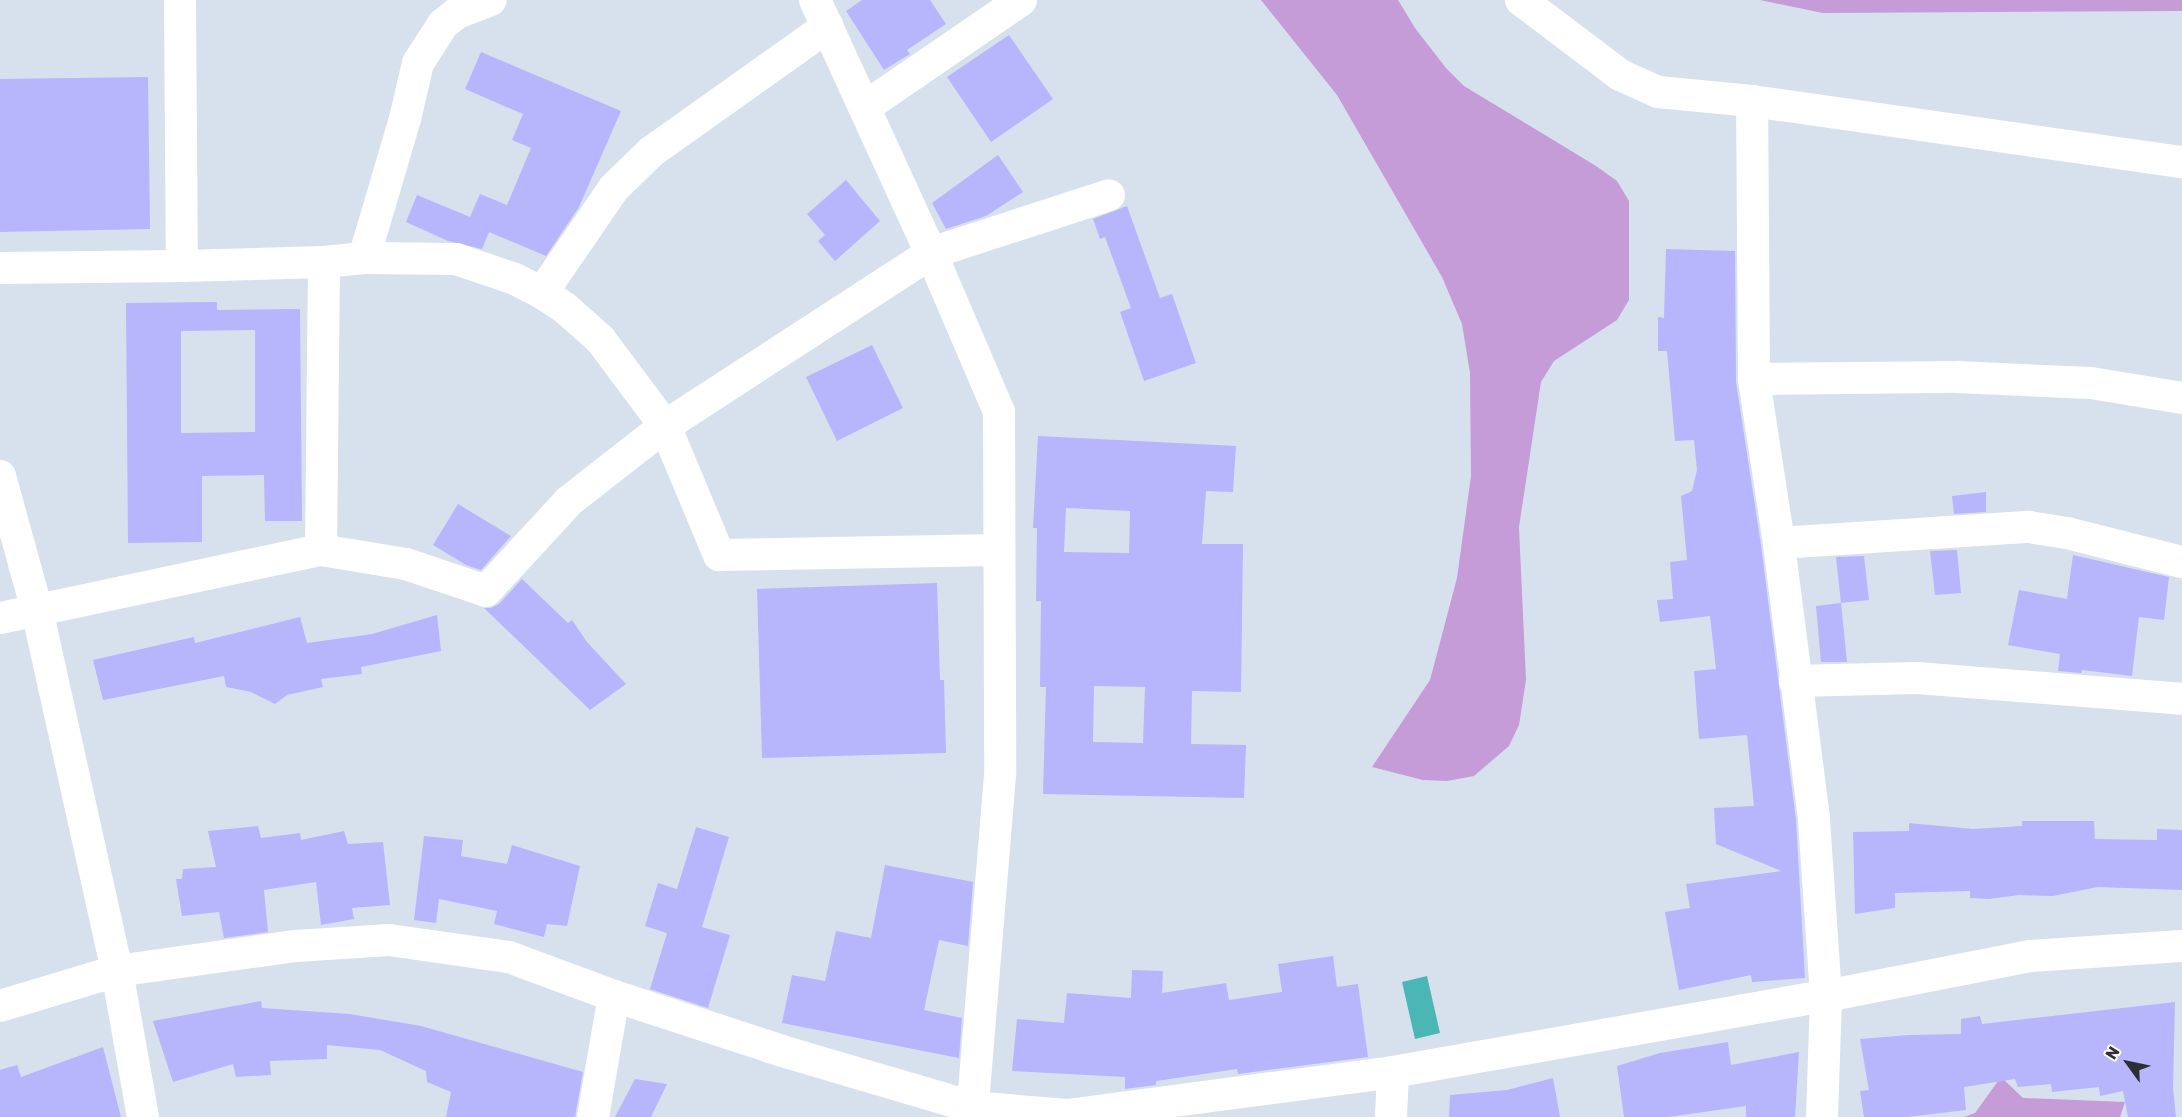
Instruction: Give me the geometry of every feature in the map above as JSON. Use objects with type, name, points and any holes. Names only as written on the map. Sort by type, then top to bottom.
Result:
[{"type":"street","points":[[180,0],[182,266]]},
{"type":"street","points":[[364,258],[405,119],[417,63],[443,24],[457,13],[490,0]]},
{"type":"street","points":[[865,107],[1021,0]]},
{"type":"street","points":[[1521,0],[1620,75],[1658,92],[1752,101],[2182,162]]},
{"type":"street","points":[[542,293],[614,188],[651,152],[821,13],[931,253],[999,412],[1000,775],[972,1112]]},
{"type":"street","points":[[1752,101],[1754,379],[1779,543],[1814,818],[1826,996],[1822,1117]]},
{"type":"street","points":[[0,618],[321,550],[406,564],[486,591],[569,501],[664,426],[931,253],[1109,195]]},
{"type":"street","points":[[0,268],[182,266],[324,262],[364,258],[456,259],[515,279],[542,293],[565,308],[600,339],[664,426],[719,555],[999,550]]},
{"type":"street","points":[[321,550],[324,262]]},
{"type":"street","points":[[1754,379],[1968,378],[2091,383],[2182,398]]},
{"type":"street","points":[[0,476],[37,610],[117,971],[143,1117]]},
{"type":"street","points":[[1779,543],[2029,527],[2067,533],[2182,562]]},
{"type":"street","points":[[1795,681],[1917,678],[2182,699]]},
{"type":"street","points":[[0,1006],[117,971],[296,946],[389,940],[509,957],[614,996],[972,1112],[1067,1114],[1393,1072],[1826,996],[2030,956],[2182,946]]},
{"type":"street","points":[[593,1117],[614,996]]},
{"type":"street","points":[[1391,1117],[1393,1072]]},
{"type":"shaded area","points":[[1261,0],[1398,0],[1415,28],[1446,68],[1464,86],[1596,166],[1617,181],[1629,201],[1629,300],[1617,320],[1554,361],[1541,382],[1519,527],[1526,680],[1519,725],[1509,746],[1474,776],[1447,781],[1423,780],[1372,767],[1430,680],[1457,578],[1471,476],[1470,373],[1462,324],[1442,277],[1337,95]]},
{"type":"shaded area","points":[[1760,0],[2182,0],[2182,11],[1823,13]]},
{"type":"shaded area","points":[[1427,976],[1440,1033],[1415,1039],[1402,982]]},
{"type":"shaded area","points":[[2001,1077],[2023,1098],[2125,1102],[2120,1117],[1964,1117],[1975,1113]]},
{"type":"building","points":[[862,0],[930,0],[946,24],[907,50],[910,54],[884,70],[846,11]]},
{"type":"building","points":[[1009,35],[1053,99],[991,142],[947,77]]},
{"type":"building","points":[[481,52],[621,111],[579,207],[546,256],[489,232],[482,249],[448,241],[406,222],[417,195],[470,217],[480,194],[507,205],[531,148],[512,140],[523,114],[465,89]]},
{"type":"building","points":[[148,77],[150,229],[0,232],[0,79]]},
{"type":"building","points":[[998,155],[1023,192],[986,216],[946,229],[932,203]]},
{"type":"building","points":[[846,180],[880,221],[835,261],[818,241],[825,235],[807,214]]},
{"type":"building","points":[[1127,206],[1160,298],[1172,294],[1196,363],[1144,381],[1120,312],[1131,308],[1105,237],[1100,239],[1093,219]]},
{"type":"building","points":[[1666,249],[1735,251],[1736,382],[1761,545],[1796,820],[1805,978],[1752,982],[1751,975],[1679,990],[1665,912],[1690,908],[1686,884],[1781,871],[1716,844],[1714,808],[1754,806],[1747,735],[1699,739],[1694,671],[1716,669],[1710,616],[1660,622],[1657,600],[1673,599],[1670,562],[1687,560],[1681,496],[1692,491],[1697,470],[1694,440],[1675,441],[1667,351],[1658,351],[1658,317],[1664,318]]},
{"type":"building","points":[[217,302],[217,310],[300,309],[302,521],[265,521],[264,475],[202,476],[202,542],[128,543],[126,303]],"holes":[[[255,330],[255,432],[181,433],[181,331]]]},
{"type":"building","points":[[872,345],[903,408],[837,441],[806,377]]},
{"type":"building","points":[[1038,436],[1236,446],[1233,492],[1206,491],[1202,544],[1243,544],[1241,692],[1192,691],[1191,744],[1246,745],[1244,798],[1043,794],[1046,687],[1040,687],[1041,601],[1036,601],[1037,528],[1033,528]],"holes":[[[1066,508],[1130,511],[1129,553],[1064,552]],[[1094,686],[1145,687],[1143,743],[1093,742]]]},
{"type":"building","points":[[1986,492],[1986,512],[1954,514],[1952,496]]},
{"type":"building","points":[[458,504],[511,536],[481,570],[466,565],[433,545]]},
{"type":"building","points":[[1957,550],[1961,593],[1935,595],[1930,551]]},
{"type":"building","points":[[2073,555],[2169,577],[2164,620],[2139,617],[2132,676],[2082,670],[2081,673],[2058,671],[2060,654],[2008,645],[2019,590],[2067,599]]},
{"type":"building","points":[[1864,556],[1869,600],[1841,603],[1836,557]]},
{"type":"building","points":[[522,579],[568,623],[572,620],[587,642],[626,684],[590,710],[484,608],[491,608],[499,604]]},
{"type":"building","points":[[937,583],[940,680],[944,680],[946,753],[762,758],[757,589]]},
{"type":"building","points":[[1841,603],[1847,662],[1821,662],[1816,606]]},
{"type":"building","points":[[437,615],[441,651],[361,667],[362,674],[321,679],[323,687],[287,695],[275,704],[251,692],[226,687],[224,676],[103,700],[93,660],[194,637],[195,643],[300,617],[307,643],[372,634]]},
{"type":"building","points":[[2022,821],[2094,821],[2095,839],[2157,840],[2157,829],[2182,830],[2182,890],[2098,887],[2053,896],[2019,895],[1989,899],[1970,898],[1970,891],[1895,893],[1895,908],[1855,914],[1853,832],[1909,831],[1909,823],[1973,829],[2022,826]]},
{"type":"building","points":[[258,826],[261,838],[300,833],[301,840],[344,831],[348,844],[383,842],[390,905],[352,908],[354,919],[321,925],[316,882],[264,890],[268,932],[224,938],[219,912],[182,916],[176,879],[182,879],[183,869],[216,867],[208,831]]},
{"type":"building","points":[[696,827],[729,837],[702,927],[730,935],[708,1008],[650,989],[667,933],[645,926],[658,883],[677,889]]},
{"type":"building","points":[[424,836],[463,840],[461,856],[507,864],[512,845],[580,866],[567,926],[547,924],[544,937],[494,924],[497,911],[439,899],[436,923],[414,920]]},
{"type":"building","points":[[885,865],[973,882],[968,946],[939,940],[924,1010],[962,1018],[959,1058],[782,1023],[792,975],[825,981],[836,931],[871,938]]},
{"type":"building","points":[[1333,956],[1337,987],[1358,984],[1368,1057],[1238,1074],[1237,1069],[1156,1081],[1156,1085],[1125,1089],[1125,1077],[1012,1071],[1017,1019],[1064,1023],[1067,993],[1131,998],[1132,970],[1163,971],[1162,993],[1226,983],[1229,1000],[1282,992],[1278,964]]},
{"type":"building","points":[[261,1001],[262,1008],[350,1014],[421,1026],[583,1072],[575,1117],[446,1117],[451,1092],[427,1082],[426,1071],[380,1050],[327,1045],[327,1059],[270,1061],[271,1075],[236,1077],[233,1064],[173,1082],[153,1021]]},
{"type":"building","points":[[2175,1002],[2173,1088],[2176,1117],[2128,1117],[2123,1091],[2100,1096],[2099,1087],[2052,1092],[2051,1084],[2018,1087],[2015,1079],[1964,1087],[1966,1110],[1907,1117],[1864,1117],[1860,1091],[1869,1090],[1860,1039],[1961,1034],[1961,1019],[1980,1016],[1982,1024]]},
{"type":"building","points":[[1728,1042],[1731,1065],[1799,1052],[1795,1117],[1746,1117],[1746,1106],[1668,1117],[1624,1117],[1617,1066],[1660,1053]]},
{"type":"building","points":[[103,1047],[121,1117],[0,1117],[0,1070],[17,1065],[21,1077]]},
{"type":"building","points":[[1553,1078],[1560,1117],[1449,1117],[1450,1095],[1507,1090]]},
{"type":"building","points":[[635,1079],[667,1084],[651,1117],[615,1117]]}]
